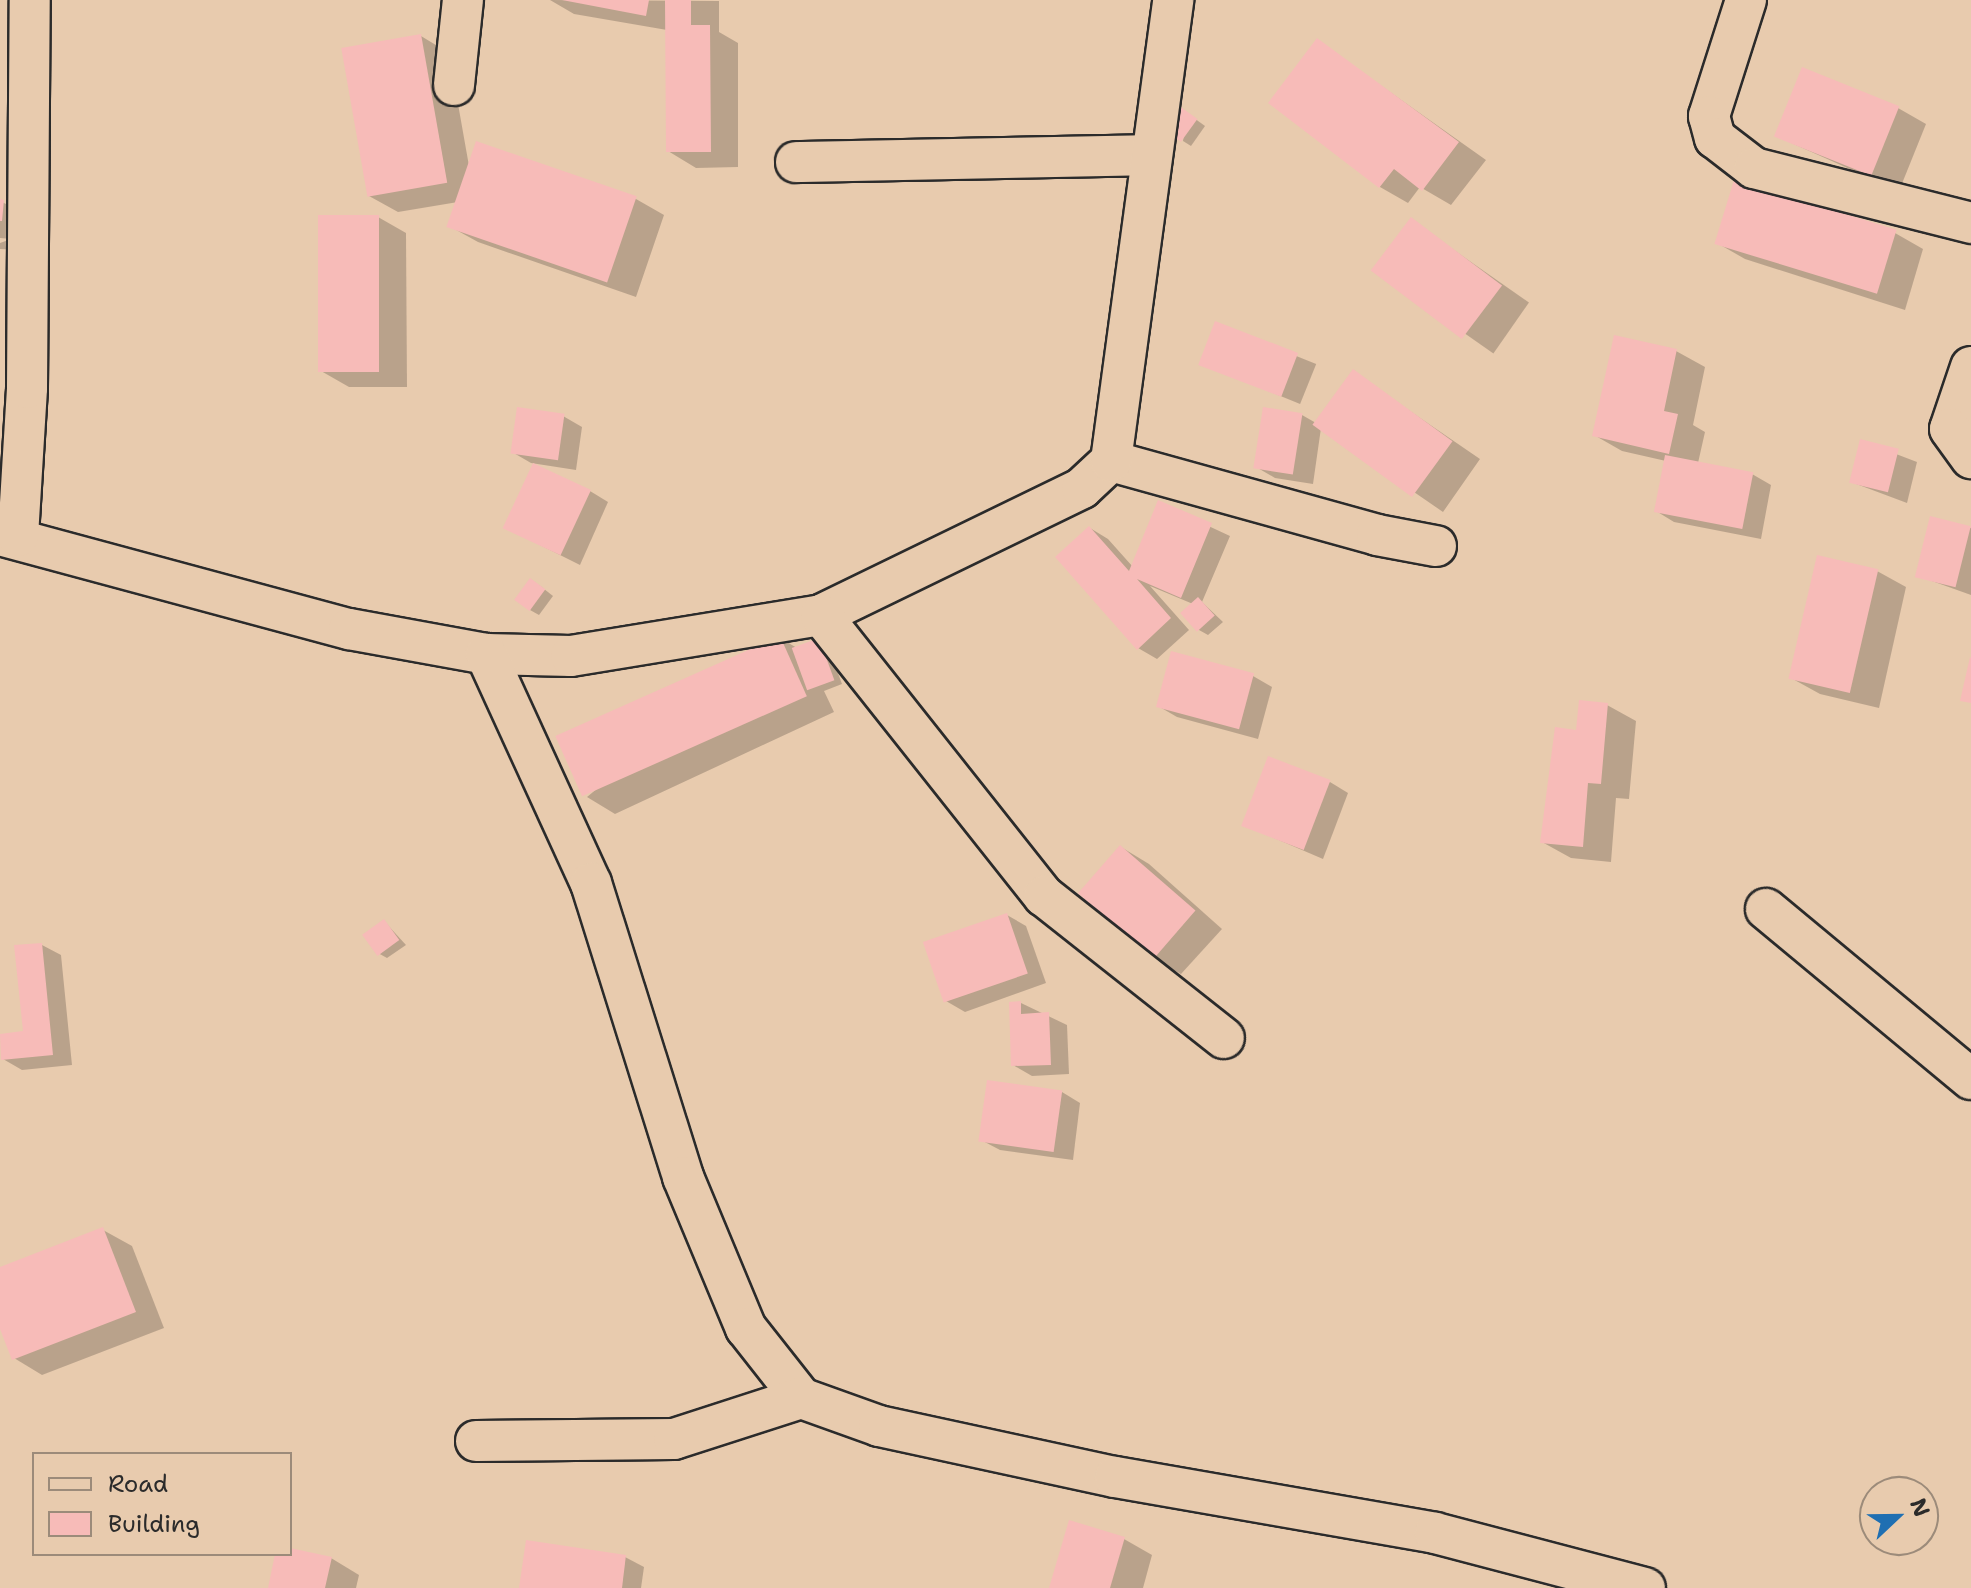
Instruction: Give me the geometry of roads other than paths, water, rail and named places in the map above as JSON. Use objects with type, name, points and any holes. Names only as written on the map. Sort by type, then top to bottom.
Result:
[{"type":"street","points":[[30,0],[27,388],[9,535],[349,629],[486,654],[571,656],[821,615],[1082,488],[1111,461],[1149,155],[1173,0]]},
{"type":"street","points":[[454,85],[463,0]]},
{"type":"street","points":[[1746,0],[1709,116],[1715,138],[1754,168],[1971,223]]},
{"type":"street","points":[[796,162],[1149,155]]},
{"type":"street","points":[[1971,367],[1950,429],[1971,458]]},
{"type":"street","points":[[1111,461],[1377,535],[1436,546]]},
{"type":"street","points":[[821,615],[1044,896],[1224,1038]]},
{"type":"street","points":[[486,654],[591,883],[683,1177],[746,1328],[801,1398],[879,1426],[1115,1477],[1435,1533],[1645,1588]]},
{"type":"street","points":[[1766,909],[1971,1079]]},
{"type":"street","points":[[476,1441],[674,1439],[801,1398]]}]
